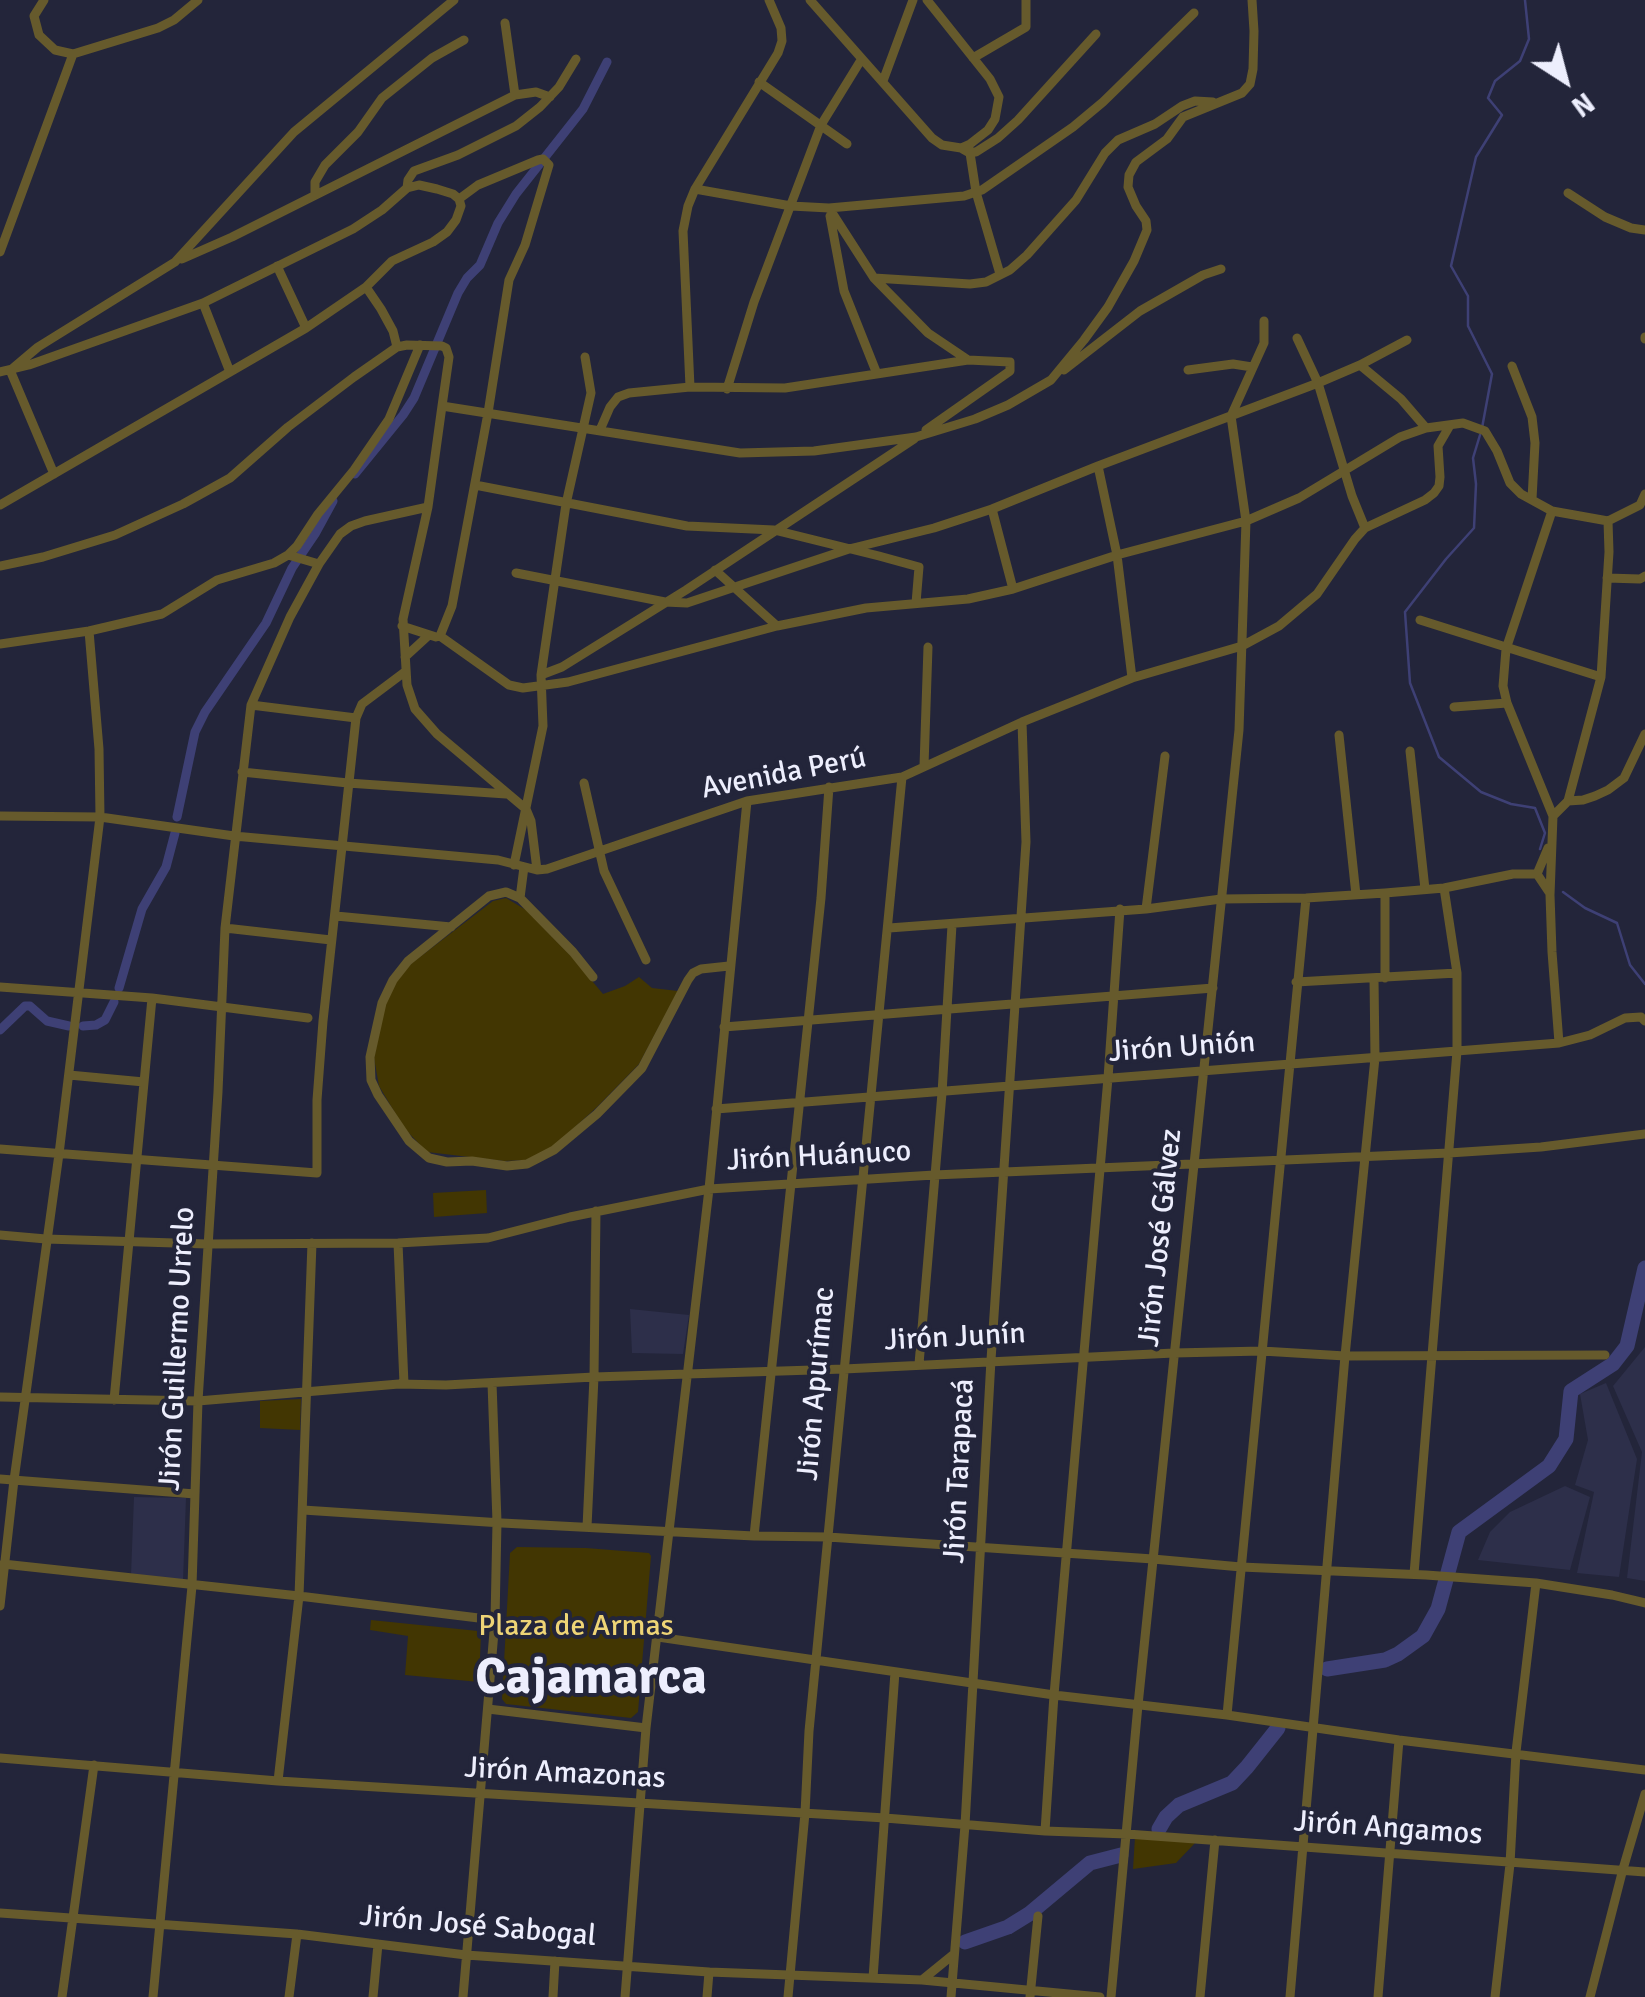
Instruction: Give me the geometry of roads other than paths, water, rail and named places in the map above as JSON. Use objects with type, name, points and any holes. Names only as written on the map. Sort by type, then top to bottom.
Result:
[{"type":"street","points":[[44,0],[34,16],[39,36],[55,50],[73,54],[158,28],[198,0]]},
{"type":"street","points":[[174,262],[294,132],[454,0]]},
{"type":"street","points":[[690,388],[683,232],[688,206],[782,41],[777,14],[768,0]]},
{"type":"street","points":[[810,0],[932,138],[965,150],[983,148],[1018,120],[1096,34]]},
{"type":"street","points":[[883,81],[913,0]]},
{"type":"street","points":[[927,0],[999,97],[988,130],[965,150]]},
{"type":"street","points":[[973,58],[1026,26],[1026,0]]},
{"type":"street","points":[[1051,380],[1108,307],[1145,238],[1146,221],[1128,187],[1136,162],[1167,139],[1183,116],[1242,93],[1250,84],[1252,0]]},
{"type":"street","points":[[695,188],[790,206],[829,208],[941,200],[976,192],[1073,127],[1194,13]]},
{"type":"street","points":[[505,23],[515,95]]},
{"type":"street","points":[[315,194],[315,182],[326,164],[358,132],[382,98],[432,58],[464,40]]},
{"type":"street","points":[[0,252],[73,54]]},
{"type":"street","points":[[407,188],[414,171],[447,160],[516,126],[560,87],[576,59]]},
{"type":"street","points":[[726,389],[820,125],[861,60]]},
{"type":"street","points":[[759,82],[846,144]]},
{"type":"street","points":[[5,371],[174,262],[232,237],[515,95],[536,92],[550,97]]},
{"type":"street","points":[[874,278],[986,282],[1019,263],[1056,224],[1118,140],[1155,124],[1182,106],[1195,101],[1216,102]]},
{"type":"street","points":[[965,150],[1000,274]]},
{"type":"street","points":[[405,657],[434,635],[452,606],[509,280],[525,245],[549,165],[543,159],[522,166],[478,185],[459,199]]},
{"type":"street","points":[[5,371],[203,303],[353,229],[407,188],[420,185],[459,199]]},
{"type":"street","points":[[1568,193],[1605,217],[1645,230]]},
{"type":"street","points":[[0,505],[306,328],[366,287],[392,260],[434,242],[447,232],[456,220],[459,199]]},
{"type":"street","points":[[829,208],[874,278],[928,332],[968,360]]},
{"type":"street","points":[[829,208],[844,291],[877,374]]},
{"type":"street","points":[[278,266],[306,328]]},
{"type":"street","points":[[442,406],[740,453],[814,451],[916,437],[1008,405],[1051,380],[1140,311],[1177,288],[1221,269]]},
{"type":"street","points":[[366,287],[393,331],[398,347]]},
{"type":"street","points":[[203,303],[230,372]]},
{"type":"street","points":[[1231,416],[1264,343],[1264,321]]},
{"type":"street","points":[[1296,338],[1318,383],[1366,528]]},
{"type":"street","points":[[516,573],[687,603],[848,549],[992,510],[1318,383],[1407,340]]},
{"type":"street","points":[[0,644],[89,631],[162,614],[217,580],[290,555],[390,419],[420,345]]},
{"type":"street","points":[[0,566],[43,558],[115,535],[184,504],[230,478],[288,427],[398,347],[446,348],[449,357],[428,507],[402,626],[410,697],[438,734],[526,809],[536,870],[498,860],[234,836],[100,817],[0,816]]},
{"type":"street","points":[[520,898],[519,866],[526,809],[543,726],[540,681],[554,580],[591,393],[586,358]]},
{"type":"street","points":[[402,626],[434,635],[510,685],[523,688],[540,681],[916,437],[1010,372],[1010,362],[968,360],[785,388],[690,388],[629,394],[618,397],[600,430]]},
{"type":"street","points":[[1188,370],[1234,364],[1252,366]]},
{"type":"street","points":[[1360,365],[1401,398],[1426,428]]},
{"type":"street","points":[[1512,366],[1532,417],[1532,499]]},
{"type":"street","points":[[5,371],[54,474]]},
{"type":"street","name":"Jirón José Gálvez","points":[[1110,1997],[1239,730],[1246,521],[1231,416]]},
{"type":"street","points":[[540,681],[568,682],[777,626],[866,608],[968,599],[1013,588],[1246,521],[1299,498],[1400,437],[1426,428],[1463,423],[1481,429],[1510,483],[1521,494],[1552,511],[1608,521],[1640,504],[1645,494]]},
{"type":"street","name":"Avenida Perú","points":[[536,870],[746,800],[902,777],[1022,722],[1132,678],[1242,646],[1278,626],[1317,594],[1366,528],[1434,493],[1440,477],[1438,446],[1448,426]]},
{"type":"street","points":[[1098,466],[1117,555],[1132,678]]},
{"type":"street","points":[[474,485],[686,526],[774,530],[917,566],[916,603]]},
{"type":"street","name":"Jirón Guillermo Urrelo","points":[[153,1997],[192,1586],[198,1401],[225,928],[251,704],[316,563],[340,534],[351,526],[428,507]]},
{"type":"street","points":[[992,510],[1013,588]]},
{"type":"street","points":[[1552,511],[1506,649],[1503,686],[1553,816],[1550,894],[1558,1044]]},
{"type":"street","points":[[1553,816],[1568,801],[1601,677],[1608,521]]},
{"type":"street","points":[[290,555],[316,563]]},
{"type":"street","points":[[715,570],[777,626]]},
{"type":"street","points":[[1607,578],[1640,580],[1645,576]]},
{"type":"street","points":[[1420,620],[1601,677]]},
{"type":"street","points":[[0,1606],[100,817],[99,749],[89,631]]},
{"type":"street","points":[[924,766],[928,647]]},
{"type":"street","points":[[0,1149],[317,1173],[317,1100],[356,718],[362,704],[406,671]]},
{"type":"street","points":[[1454,708],[1507,703]]},
{"type":"street","points":[[251,704],[356,718]]},
{"type":"street","name":"Jirón Tarapacá","points":[[951,1997],[1022,917],[1026,842],[1022,722]]},
{"type":"street","points":[[1339,734],[1356,895]]},
{"type":"street","points":[[1568,801],[1595,796],[1624,778],[1645,734]]},
{"type":"street","points":[[1410,751],[1425,889]]},
{"type":"street","points":[[1146,909],[1166,756]]},
{"type":"street","points":[[242,772],[509,794]]},
{"type":"street","name":"Jirón Apurímac","points":[[788,1997],[902,777]]},
{"type":"street","points":[[584,782],[598,850],[612,890],[646,960]]},
{"type":"street","points":[[754,1536],[820,898],[828,786]]},
{"type":"street","points":[[624,1997],[646,1728],[709,1189],[746,800]]},
{"type":"street","points":[[1537,874],[1552,841]]},
{"type":"street","points":[[889,928],[1146,909],[1221,898],[1385,893],[1537,874]]},
{"type":"street","points":[[1537,874],[1550,894]]},
{"type":"street","points":[[1420,1574],[1456,1050],[1457,974],[1444,888]]},
{"type":"street","points":[[593,977],[520,898],[506,892],[490,896],[408,961],[382,1003],[370,1057],[371,1080],[378,1095],[409,1140],[428,1158],[447,1162],[527,1164],[554,1150],[642,1068],[688,980],[701,968],[730,966]]},
{"type":"street","points":[[1290,1997],[1345,1356],[1375,1058],[1385,893]]},
{"type":"street","points":[[1227,1715],[1306,898]]},
{"type":"street","points":[[1045,1831],[1120,910]]},
{"type":"street","points":[[336,916],[451,927]]},
{"type":"street","points":[[919,1364],[952,924]]},
{"type":"street","points":[[225,928],[331,940]]},
{"type":"street","points":[[1296,982],[1457,974]]},
{"type":"street","points":[[0,987],[152,998],[308,1018]]},
{"type":"street","points":[[724,1028],[1212,988]]},
{"type":"street","points":[[114,1400],[152,998]]},
{"type":"street","name":"Jirón Unión","points":[[716,1110],[1558,1044],[1590,1035],[1625,1018],[1645,1021]]},
{"type":"street","points":[[69,1075],[144,1082]]},
{"type":"street","name":"Jirón Huánuco","points":[[0,1236],[207,1244],[398,1243],[488,1238],[709,1189],[1364,1158],[1542,1147],[1645,1134]]},
{"type":"street","points":[[587,1527],[596,1212]]},
{"type":"street","points":[[278,1781],[299,1596],[312,1243]]},
{"type":"street","points":[[398,1243],[404,1384]]},
{"type":"street","name":"Jirón Junín","points":[[0,1397],[198,1401],[404,1384],[1174,1353],[1606,1355]]},
{"type":"street","points":[[463,1997],[495,1620],[497,1522],[492,1383]]},
{"type":"street","points":[[0,1478],[195,1494]]},
{"type":"street","points":[[303,1510],[669,1532],[828,1537],[1241,1567],[1536,1582],[1645,1603]]},
{"type":"street","points":[[3,1564],[495,1620]]},
{"type":"street","points":[[1495,1997],[1510,1864],[1516,1752],[1536,1582]]},
{"type":"street","points":[[658,1637],[1054,1695],[1645,1770]]},
{"type":"street","points":[[873,1978],[895,1672]]},
{"type":"street","points":[[488,1709],[646,1728]]},
{"type":"street","points":[[1378,1997],[1399,1740]]},
{"type":"street","name":"Jirón Amazonas","points":[[0,1758],[278,1781],[1128,1834]]},
{"type":"street","points":[[62,1997],[94,1766]]},
{"type":"street","points":[[1590,1997],[1645,1794]]},
{"type":"street","name":"Jirón Angamos","points":[[1128,1834],[1645,1872]]},
{"type":"street","points":[[1200,1997],[1215,1840]]},
{"type":"street","name":"Jirón José Sabogal","points":[[0,1913],[297,1934],[466,1955],[709,1972],[922,1980],[1030,1994],[1100,1997]]},
{"type":"street","points":[[1030,1994],[1038,1916]]},
{"type":"street","points":[[289,1997],[297,1934]]},
{"type":"street","points":[[372,1997],[378,1944]]},
{"type":"street","points":[[922,1980],[954,1954]]},
{"type":"street","points":[[553,1997],[556,1961]]},
{"type":"street","points":[[707,1997],[709,1972]]},
{"type":"waterway","points":[[1482,428],[1492,374],[1468,326],[1468,296],[1451,266],[1476,157],[1502,115],[1488,98],[1495,81],[1520,61],[1529,39],[1525,0]]},
{"type":"waterway","points":[[355,474],[414,398],[458,293],[480,265],[498,223],[583,109],[607,62]]},
{"type":"waterway","points":[[1480,435],[1473,458],[1474,528],[1405,612],[1410,683],[1439,757],[1481,792],[1535,808],[1545,833],[1540,849]]},
{"type":"waterway","points":[[177,817],[195,732],[266,623],[292,568],[333,501]]},
{"type":"waterway","points":[[119,988],[142,909],[166,867],[175,833]]},
{"type":"waterway","points":[[1563,892],[1617,923],[1630,965],[1645,984]]},
{"type":"waterway","points":[[83,1026],[105,1020],[114,1002]]},
{"type":"waterway","points":[[0,1030],[25,1006],[47,1021],[69,1026]]},
{"type":"waterway","points":[[1327,1669],[1385,1660],[1423,1636],[1438,1609],[1459,1532],[1549,1466],[1566,1439],[1571,1391],[1613,1364],[1627,1346],[1645,1268]]},
{"type":"waterway","points":[[1159,1829],[1179,1805],[1232,1783],[1278,1728]]},
{"type":"waterway","points":[[965,1942],[1008,1927],[1029,1914],[1090,1863],[1121,1855]]},
{"type":"district","name":"Cajamarca","points":[[591,1680]]},
{"type":"park label","name":"Plaza de Armas","points":[[576,1627]]}]
